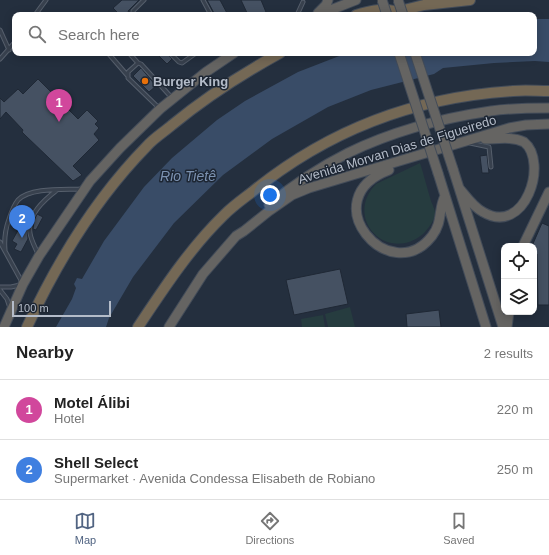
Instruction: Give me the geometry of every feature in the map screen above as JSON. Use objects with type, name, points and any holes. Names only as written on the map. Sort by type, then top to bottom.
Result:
[{"type":"highway","points":[[320,12],[328,0]]},
{"type":"highway","points":[[325,12],[356,0]]},
{"type":"highway","points":[[382,0],[385,12]]},
{"type":"highway","points":[[398,0],[400,12]]},
{"type":"highway","points":[[403,12],[424,5],[470,0]]},
{"type":"highway","points":[[369,12],[378,10],[393,12]]},
{"type":"highway","points":[[4,327],[23,284],[39,256],[84,189],[120,148],[172,98],[230,56]]},
{"type":"highway","points":[[27,327],[42,293],[68,248],[106,193],[147,146],[192,109],[229,83],[275,56]]},
{"type":"highway","points":[[400,56],[486,327]]},
{"type":"highway","points":[[416,56],[503,327]]},
{"type":"highway","points":[[138,327],[178,267],[224,215],[277,172],[336,136],[388,115],[445,99],[513,91],[549,91]]},
{"type":"highway","name":"Avenida Morvan Dias de Figueiredo","points":[[169,327],[203,274],[236,236],[259,212],[287,190],[314,172],[348,153],[392,135],[451,119],[492,111],[525,108],[549,108]]},
{"type":"highway","name":"Avenida Morvan Dias de Figueiredo","points":[[236,236],[269,211],[292,196],[309,188],[509,128],[526,125],[549,124]]},
{"type":"highway","points":[[459,188],[479,210],[493,216],[505,217],[516,214],[526,205],[536,189],[539,180],[539,162],[536,154],[525,142],[512,138],[466,141]]},
{"type":"highway","points":[[412,158],[409,162],[368,180],[360,192],[356,208],[357,218],[361,228],[369,239],[379,247],[394,252],[408,252],[426,244],[436,232],[441,215],[442,202],[445,196]]},
{"type":"highway","points":[[524,243],[549,192]]},
{"type":"highway","points":[[482,315],[482,327]]},
{"type":"highway","points":[[508,327],[509,315]]},
{"type":"lane","points":[[37,12],[46,0]]},
{"type":"lane","points":[[133,12],[144,0]]},
{"type":"lane","points":[[203,0],[209,12]]},
{"type":"lane","points":[[299,12],[302,2]]},
{"type":"lane","points":[[0,30],[9,50]]},
{"type":"lane","points":[[0,59],[12,46]]},
{"type":"lane","points":[[111,56],[128,78],[160,109]]},
{"type":"lane","points":[[132,56],[172,98]]},
{"type":"lane","points":[[173,56],[182,63],[192,56]]},
{"type":"lane","points":[[127,75],[128,72],[138,63]]},
{"type":"lane","points":[[466,141],[489,146],[504,138]]},
{"type":"lane","points":[[489,146],[491,167]]},
{"type":"lane","points":[[5,250],[4,238],[6,230],[11,213],[18,200],[26,195],[40,191],[84,189]]},
{"type":"lane","points":[[39,256],[30,235],[30,221],[44,200],[57,190]]},
{"type":"lane","points":[[0,242],[23,284],[0,289],[7,299],[11,311]]},
{"type":"green space","points":[[420,163],[435,211],[433,221],[423,234],[409,242],[396,244],[384,240],[374,233],[367,223],[364,210],[367,197],[376,184]]},
{"type":"green space","points":[[350,307],[355,327],[328,327],[325,314]]},
{"type":"green space","points":[[323,315],[325,327],[302,327],[301,319]]},
{"type":"water","name":"Rio Tietê","points":[[537,19],[549,19],[549,62],[535,61],[494,63],[443,68],[434,74],[371,90],[328,107],[272,139],[223,175],[174,223],[133,277],[109,318],[106,327],[56,327],[72,299],[76,288],[74,284],[77,278],[82,279],[104,241],[144,187],[172,158],[217,120],[245,101],[298,72],[339,56],[537,56]]},
{"type":"building","points":[[122,0],[139,0],[128,12],[117,12],[113,8]]},
{"type":"building","points":[[207,0],[220,0],[226,12],[213,12]]},
{"type":"building","points":[[241,0],[261,0],[266,12],[247,12]]},
{"type":"building","points":[[159,56],[170,56],[172,59],[167,64]]},
{"type":"building","name":"Burger King","points":[[141,68],[156,86],[149,92],[133,76]]},
{"type":"building","points":[[38,79],[78,119],[87,110],[98,121],[95,124],[99,128],[94,134],[99,140],[73,166],[82,175],[73,181],[22,132],[23,130],[6,112],[0,119],[0,98],[4,102],[18,89],[23,94]]},
{"type":"building","points":[[487,155],[489,173],[482,173],[480,156]]},
{"type":"building","points":[[19,204],[32,211],[27,226],[28,239],[21,252],[14,249],[17,244],[12,241],[26,216],[15,210]]},
{"type":"building","points":[[37,214],[43,217],[36,230],[33,229]]},
{"type":"building","points":[[542,223],[549,226],[549,305],[538,305],[537,243],[533,243]]},
{"type":"building","points":[[340,269],[348,304],[294,315],[286,280]]},
{"type":"building","points":[[439,310],[441,327],[407,327],[406,314]]},
{"type":"place","name":"Burger King","points":[[145,81]]},
{"type":"place","name":"Motel Álibi","points":[[59,122]]},
{"type":"place","name":"Shell Select","points":[[22,238]]}]
